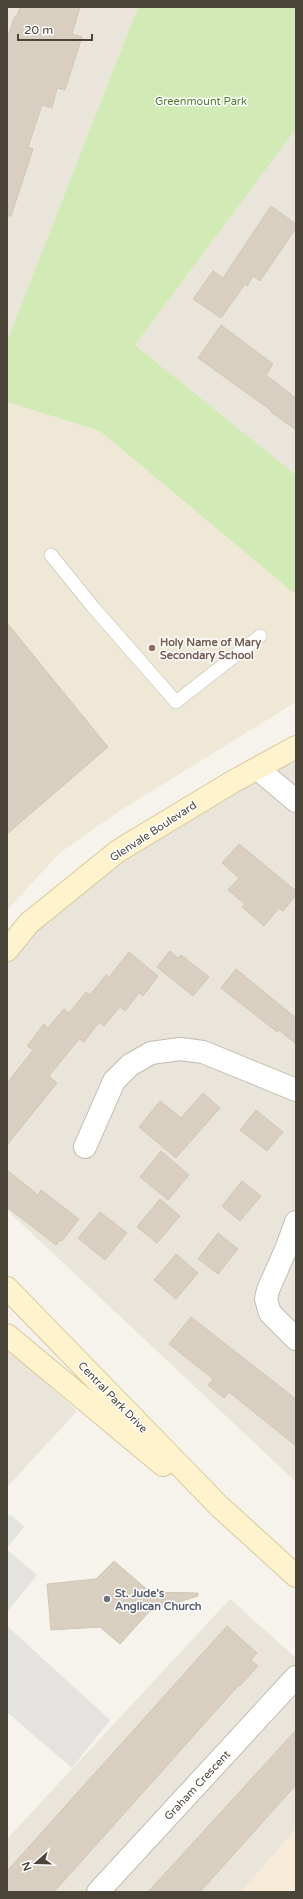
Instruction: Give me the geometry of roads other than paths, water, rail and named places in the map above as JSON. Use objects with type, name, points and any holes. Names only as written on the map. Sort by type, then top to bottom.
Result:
[{"type":"street","name":"Glenvale Boulevard","points":[[7,950],[29,923],[118,851],[234,781],[296,747]]},
{"type":"street","points":[[258,768],[296,801]]},
{"type":"street","points":[[85,1147],[114,1081],[130,1065],[152,1053],[180,1050],[203,1052],[296,1090]]},
{"type":"street","points":[[296,1222],[292,1252],[268,1290],[266,1300],[270,1313],[296,1339]]},
{"type":"street","name":"Central Park Drive","points":[[7,1288],[219,1506],[296,1576]]},
{"type":"street","name":"Central Park Drive","points":[[7,1334],[157,1461],[219,1506]]},
{"type":"street","name":"Graham Crescent","points":[[98,1892],[296,1677]]},
{"type":"lane","points":[[51,554],[93,607],[176,702],[260,636]]},
{"type":"place","name":"Holy Name of Mary Secondary School","points":[[152,648]]},
{"type":"place","name":"St. Jude's Anglican Church","points":[[107,1599]]},
{"type":"park label","name":"Greenmount Park","points":[[201,101]]}]
